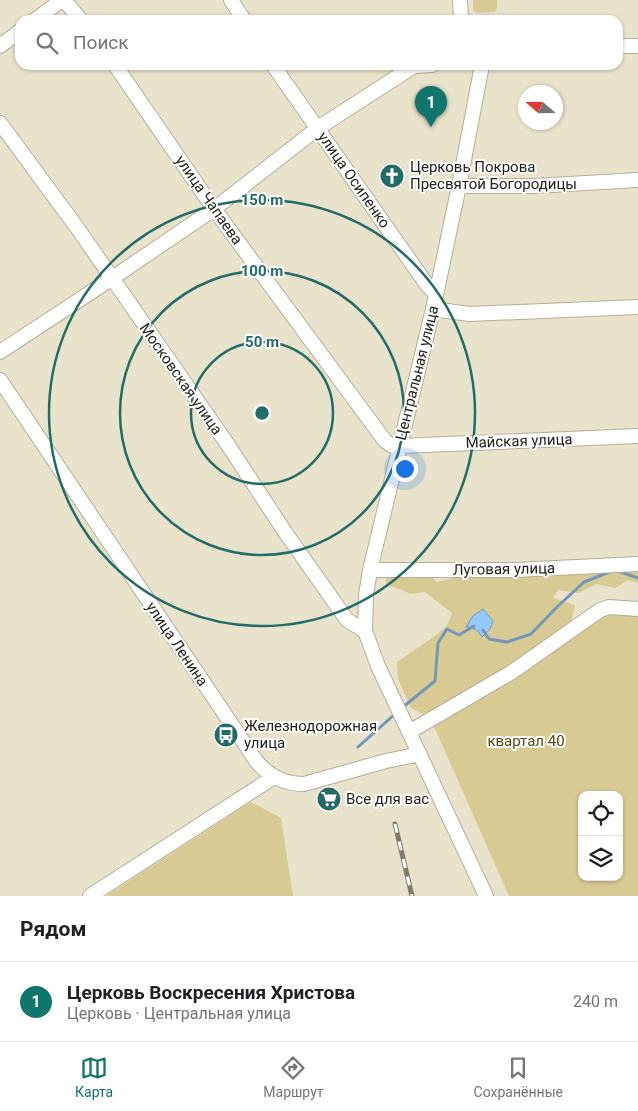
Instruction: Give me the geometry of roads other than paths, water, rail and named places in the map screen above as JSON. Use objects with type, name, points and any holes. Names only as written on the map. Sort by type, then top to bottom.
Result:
[{"type":"street","points":[[42,15],[63,0],[76,15]]},
{"type":"street","points":[[231,0],[241,15]]},
{"type":"street","points":[[460,0],[461,15]]},
{"type":"street","points":[[0,46],[15,35]]},
{"type":"street","points":[[623,46],[638,46]]},
{"type":"street","name":"улица Чапаева","points":[[117,70],[214,209],[385,441],[391,445],[400,446]]},
{"type":"street","name":"улица Осипенко","points":[[276,70],[426,285],[436,294]]},
{"type":"street","points":[[0,352],[214,209],[318,128],[408,70]]},
{"type":"street","name":"Центральная улица","points":[[481,70],[460,186],[433,309],[370,570],[364,605],[365,631],[378,666],[486,896]]},
{"type":"street","name":"Московская улица","points":[[0,123],[78,229],[347,620],[365,631]]},
{"type":"street","points":[[460,186],[534,186],[638,180]]},
{"type":"street","points":[[433,309],[469,314],[638,307]]},
{"type":"street","name":"улица Ленина","points":[[0,380],[256,762],[264,770],[274,777],[292,784],[304,784],[386,761],[420,754]]},
{"type":"street","name":"Майская улица","points":[[400,446],[638,436]]},
{"type":"street","name":"Луговая улица","points":[[370,570],[515,570],[638,564]]},
{"type":"street","points":[[409,732],[512,672],[600,610],[609,607],[638,609]]},
{"type":"street","points":[[90,896],[274,777]]},
{"type":"water","points":[[483,609],[493,621],[490,629],[482,637],[476,629],[466,627],[473,616]]},
{"type":"waterway","points":[[483,630],[489,639],[507,642],[531,634],[584,582],[612,571]]},
{"type":"waterway","points":[[618,571],[638,578]]},
{"type":"waterway","points":[[403,707],[435,681],[438,643],[447,629],[459,635],[474,626]]},
{"type":"waterway","points":[[358,747],[395,714]]},
{"type":"railway","points":[[395,824],[412,896]]},
{"type":"place","name":"Церковь Воскресения Христова","points":[[431,127]]},
{"type":"place","name":"Церковь Покрова Пресвятой Богородицы","points":[[392,176]]},
{"type":"place","name":"Железнодорожная улица","points":[[226,735]]},
{"type":"place","name":"Все для вас","points":[[329,799]]},
{"type":"park label","name":"квартал 40","points":[[526,741]]}]
